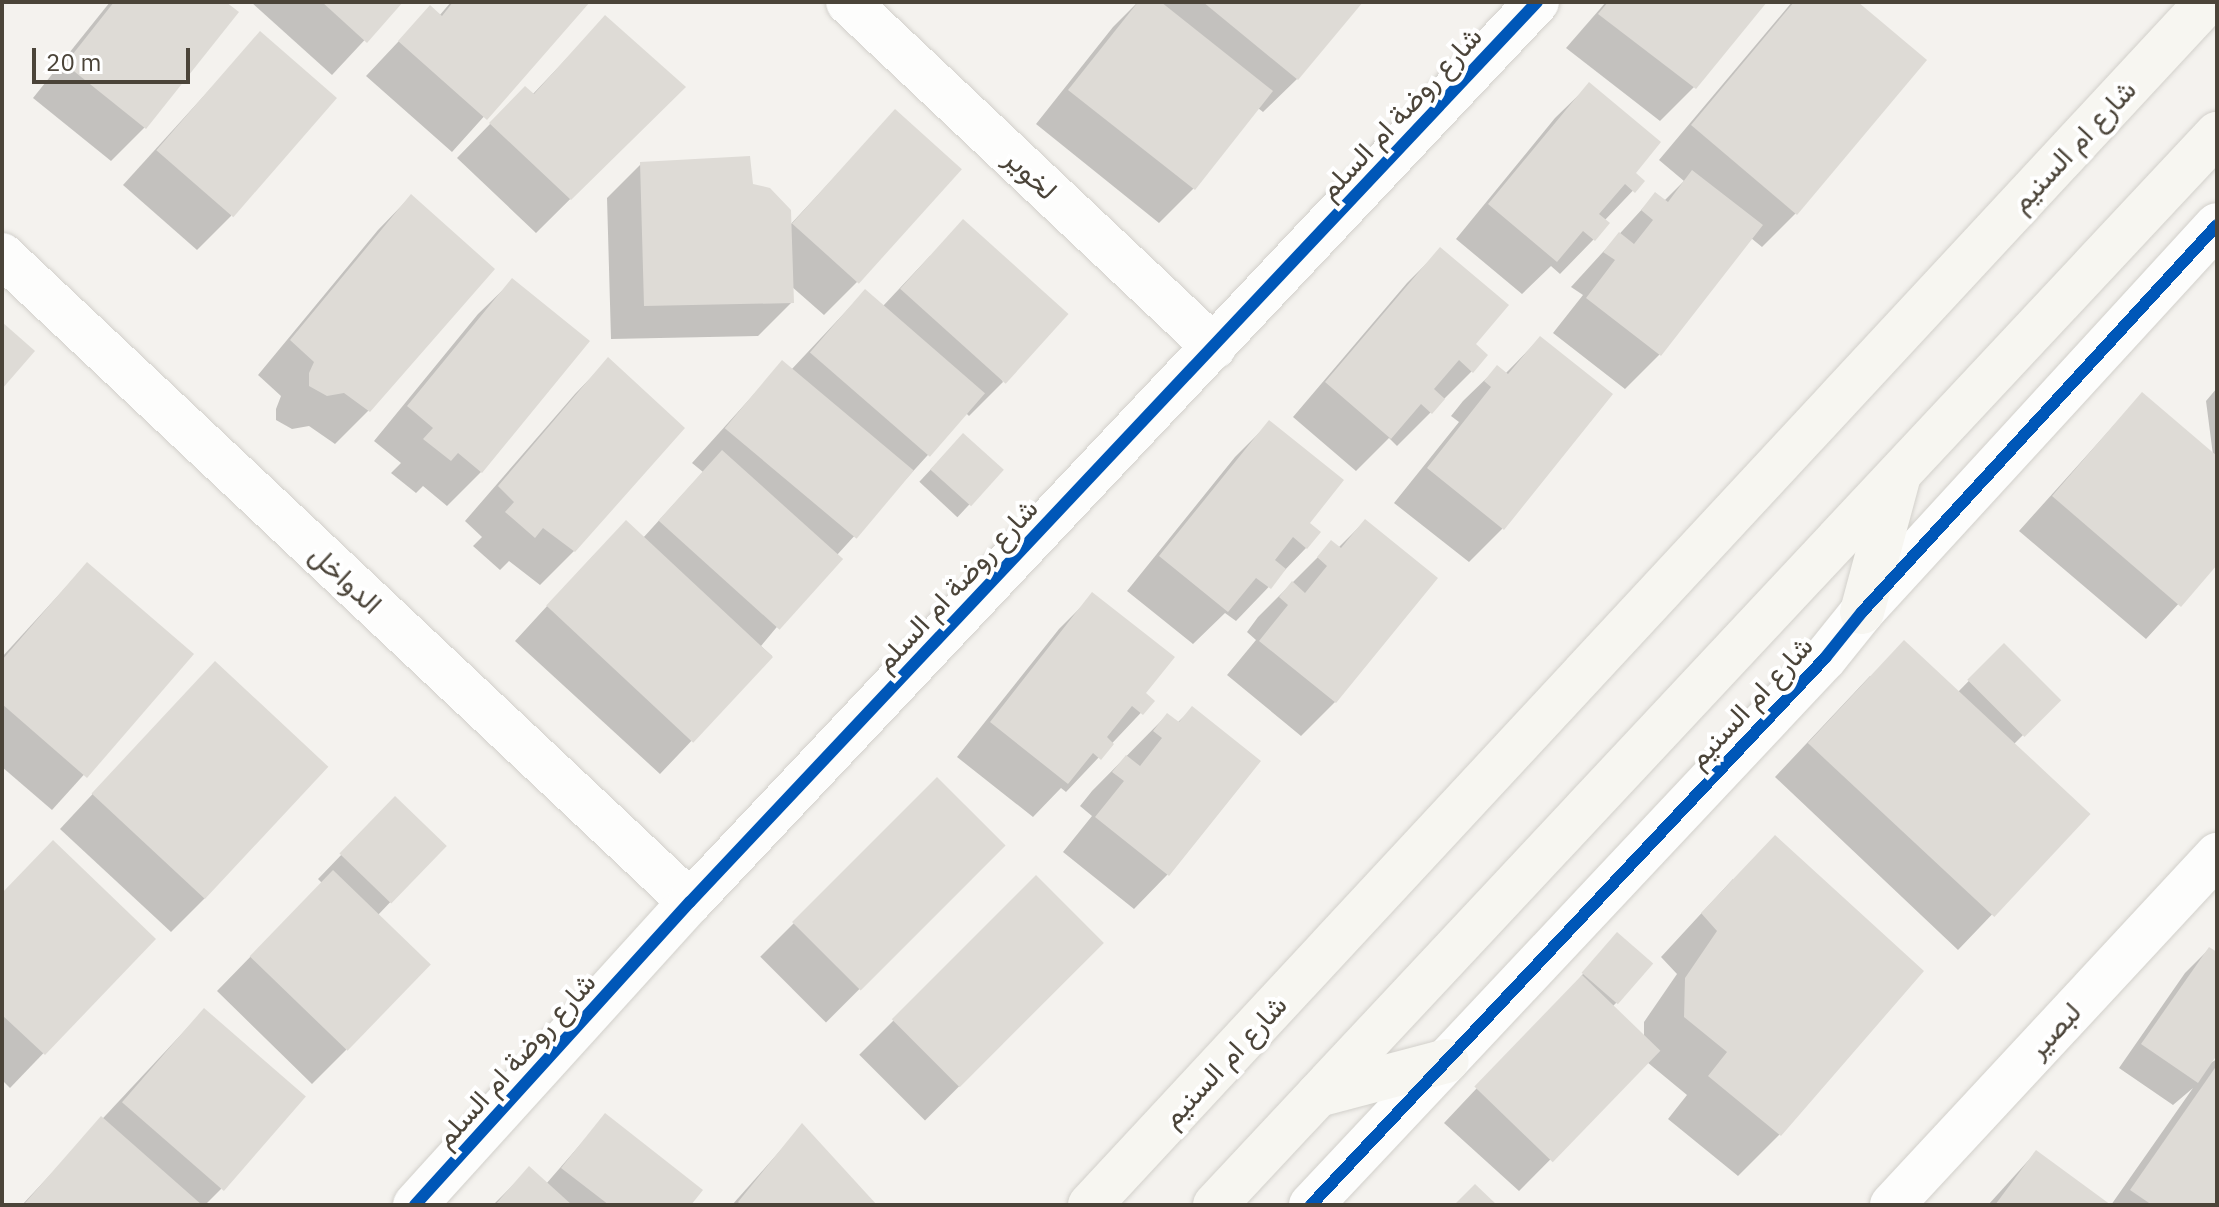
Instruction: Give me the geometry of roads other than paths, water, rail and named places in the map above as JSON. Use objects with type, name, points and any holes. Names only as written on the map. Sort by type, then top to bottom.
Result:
[{"type":"main road","name":"شارع ام السنيم","points":[[1090,1205],[2207,2]]},
{"type":"main road","name":"شارع ام السنيم","points":[[1215,1205],[2217,134]]},
{"type":"main road","points":[[1862,612],[1899,475]]},
{"type":"main road","points":[[1318,1095],[1447,1061]]},
{"type":"street","name":"لخوير","points":[[848,2],[1214,347]]},
{"type":"street","name":"شارع روضة ام السلم","points":[[415,1205],[690,902],[1537,2]]},
{"type":"street","name":"شارع ام السنيم","points":[[1311,1205],[1825,658],[1862,612],[2217,225]]},
{"type":"street","name":"الدواخل","points":[[2,255],[690,902]]},
{"type":"street","name":"لبصير","points":[[1892,1205],[2217,855]]}]
